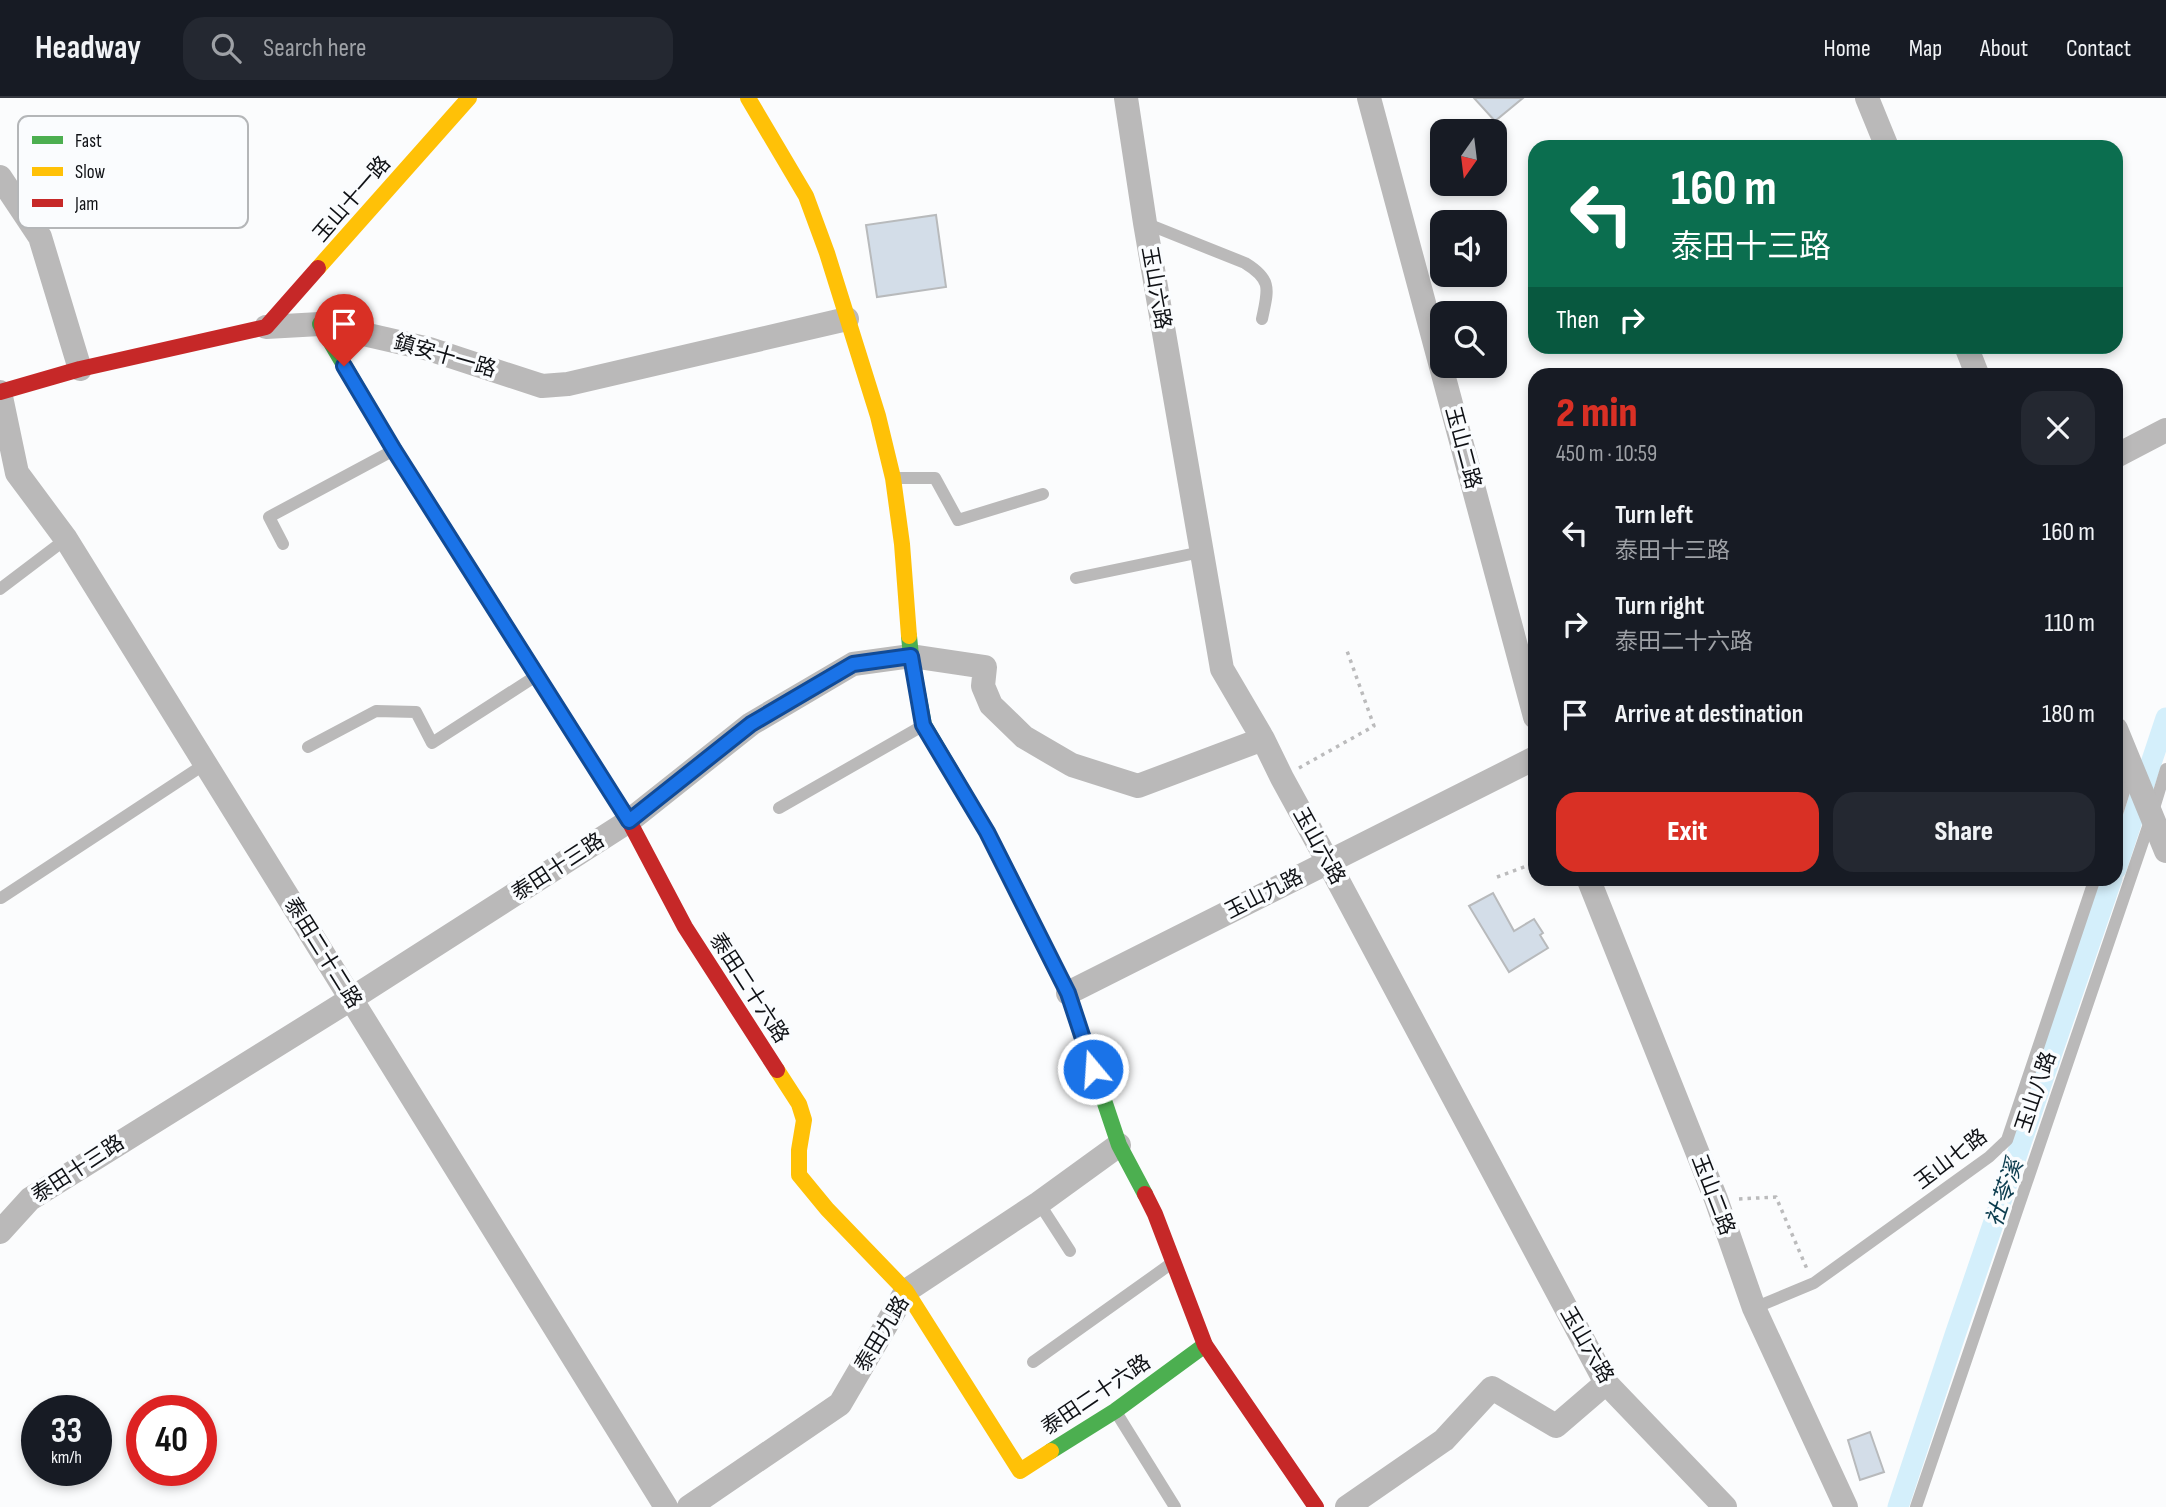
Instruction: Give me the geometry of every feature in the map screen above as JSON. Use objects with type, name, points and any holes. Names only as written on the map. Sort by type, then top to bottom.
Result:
[{"type":"street","name":"玉山十一路","points":[[266,327],[469,98]]},
{"type":"street","points":[[748,98],[806,196],[827,253],[878,416],[893,478],[902,544],[911,656],[923,725],[987,832],[1068,993],[1119,1145],[1155,1214],[1205,1345],[1316,1507]]},
{"type":"street","name":"玉山六路","points":[[1126,98],[1222,669],[1263,739],[1606,1383],[1725,1507]]},
{"type":"street","name":"玉山二路","points":[[1369,98],[1528,691]]},
{"type":"street","points":[[1867,98],[1883,140]]},
{"type":"street","points":[[0,177],[18,204]]},
{"type":"street","points":[[34,228],[40,237],[80,369]]},
{"type":"street","name":"鎮安十一路","points":[[0,392],[80,369],[266,327],[320,324],[429,349],[542,386],[568,384],[848,319]]},
{"type":"street","name":"泰田二十六路","points":[[320,324],[394,450],[629,821],[685,927],[799,1104],[804,1120],[799,1150],[799,1175],[827,1209],[906,1291],[1020,1471],[1115,1411],[1205,1345]]},
{"type":"street","name":"泰田二十二路","points":[[0,392],[18,473],[66,539],[666,1507]]},
{"type":"street","points":[[2123,452],[2166,430]]},
{"type":"street","name":"泰田十三路","points":[[0,1232],[30,1199],[351,999],[629,821],[751,724],[853,664],[911,656],[985,667],[983,686],[991,705],[1024,737],[1072,765],[1138,786],[1263,739]]},
{"type":"street","points":[[2123,747],[2166,851]]},
{"type":"street","name":"玉山九路","points":[[1068,993],[1528,762]]},
{"type":"street","name":"玉山二路","points":[[1591,886],[1716,1199],[1754,1308],[1846,1507]]},
{"type":"street","name":"泰田九路","points":[[689,1507],[840,1404],[906,1291],[1039,1203],[1119,1145]]},
{"type":"street","points":[[1347,1507],[1444,1440],[1492,1388],[1556,1426],[1606,1383]]},
{"type":"lane","points":[[1145,223],[1259,271],[1268,288],[1262,319]]},
{"type":"lane","points":[[282,544],[270,517],[394,450]]},
{"type":"lane","points":[[893,478],[935,478],[958,520],[1043,494]]},
{"type":"lane","points":[[0,589],[66,539]]},
{"type":"lane","points":[[1076,578],[1201,552]]},
{"type":"lane","points":[[308,747],[376,711],[416,712],[432,743],[538,675]]},
{"type":"lane","points":[[779,808],[923,725]]},
{"type":"lane","points":[[1,898],[205,764]]},
{"type":"lane","name":"玉山八路","points":[[1916,1507],[2166,769]]},
{"type":"lane","points":[[2123,796],[2132,770]]},
{"type":"lane","name":"玉山七路","points":[[1754,1308],[1814,1283],[1989,1157],[2007,1140],[2092,886]]},
{"type":"lane","points":[[1039,1203],[1070,1251]]},
{"type":"lane","points":[[1033,1362],[1174,1261]]},
{"type":"lane","points":[[1115,1411],[1175,1507]]},
{"type":"path","points":[[1282,778],[1374,726],[1346,648]]},
{"type":"path","points":[[1497,877],[1528,866]]},
{"type":"path","points":[[1716,1199],[1776,1197],[1814,1283]]},
{"type":"building","points":[[1474,98],[1523,98],[1497,119],[1493,119]]},
{"type":"building","points":[[936,215],[946,287],[877,297],[866,225]]},
{"type":"building","points":[[1493,893],[1514,931],[1534,919],[1548,948],[1509,972],[1469,906]]},
{"type":"building","points":[[1870,1432],[1884,1472],[1860,1480],[1848,1440]]},
{"type":"waterway","name":"社苓溪","points":[[2123,848],[2166,718]]},
{"type":"waterway","name":"社苓溪","points":[[1898,1507],[2109,886]]},
{"type":"traffic: fast","points":[[320,324],[394,450],[478,582]]},
{"type":"traffic: fast","points":[[909,636],[924,725],[987,832],[1068,993],[1119,1145],[1145,1194]]},
{"type":"traffic: fast","points":[[1051,1451],[1115,1411],[1205,1345]]},
{"type":"traffic: slow","points":[[318,268],[469,98]]},
{"type":"traffic: slow","points":[[748,98],[806,196],[827,253],[878,416],[893,478],[902,544],[909,636]]},
{"type":"traffic: slow","points":[[777,1070],[799,1104],[804,1120],[799,1150],[799,1175],[827,1209],[906,1291],[1020,1471],[1051,1451]]},
{"type":"traffic: jam","points":[[0,392],[80,369],[266,327],[318,268]]},
{"type":"traffic: jam","points":[[478,582],[629,821],[685,927],[777,1070]]},
{"type":"traffic: jam","points":[[1145,1194],[1205,1345],[1316,1507]]},
{"type":"route","points":[[344,366],[394,450],[629,821],[751,724],[853,664],[911,656],[923,725],[987,832],[1068,993],[1093,1069]]}]
